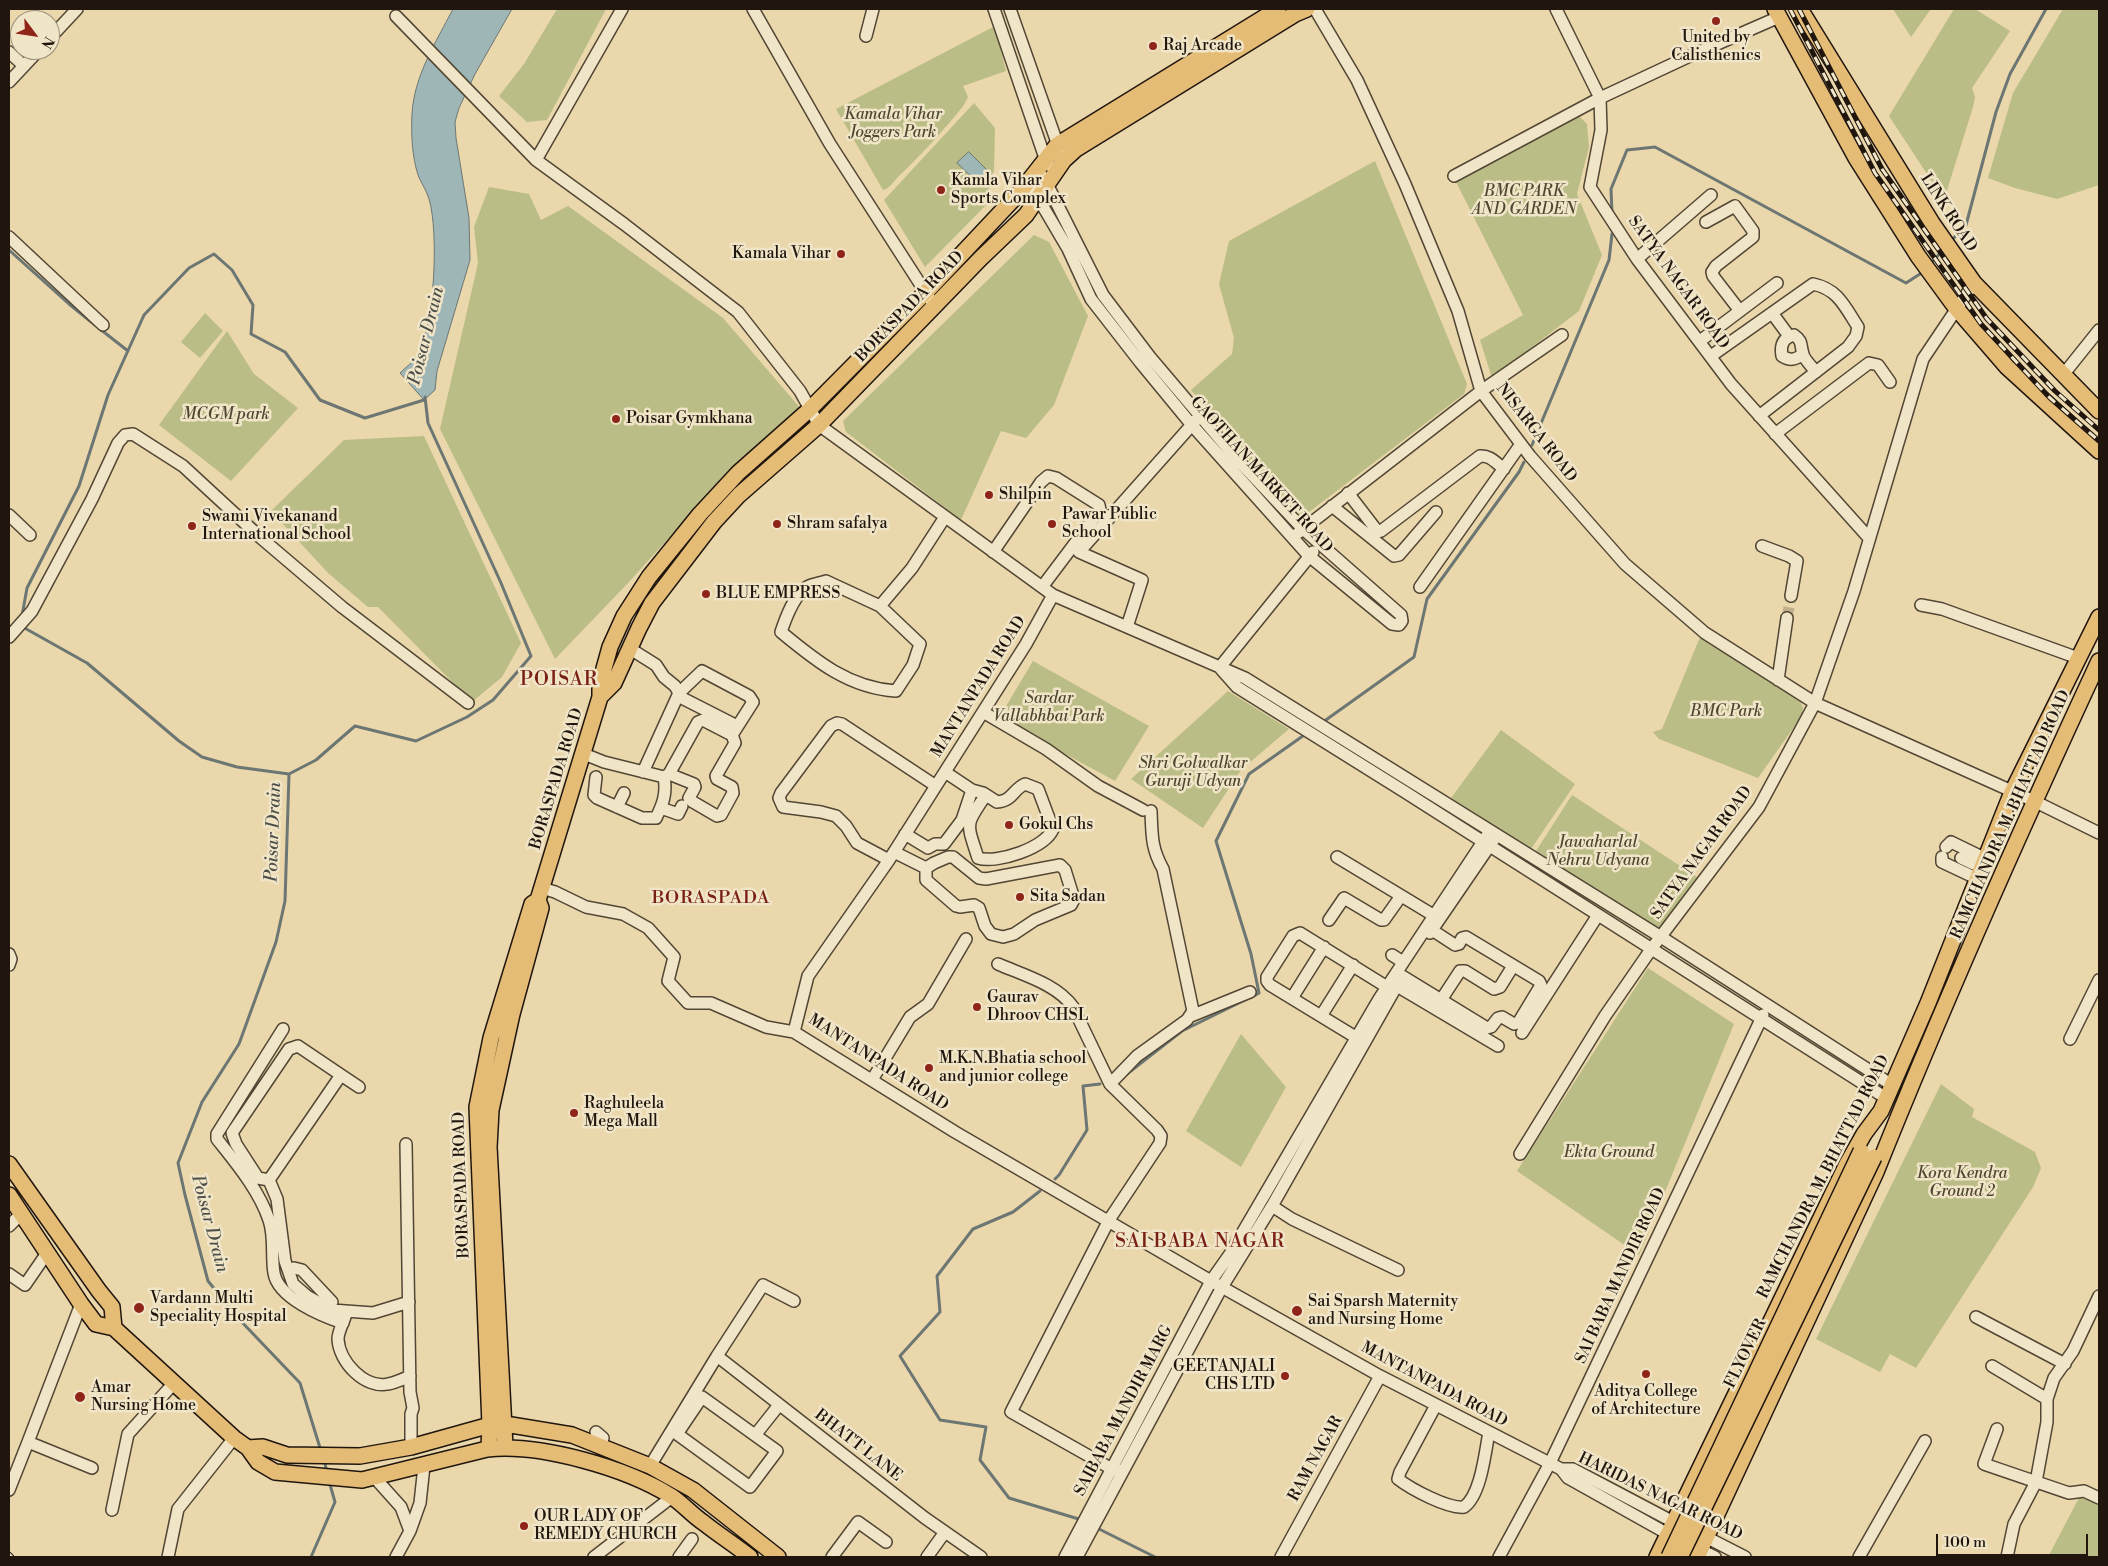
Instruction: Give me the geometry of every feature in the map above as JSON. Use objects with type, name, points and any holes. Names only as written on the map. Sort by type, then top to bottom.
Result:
[{"type":"main road","name":"BORASPADA ROAD","points":[[487,1449],[489,1447],[490,1426],[477,1107],[491,1038],[503,996],[532,904],[540,894],[584,754],[600,697],[600,683],[610,647],[624,616],[641,589],[700,514],[738,473],[809,410],[926,292],[1020,192],[1057,145],[1278,9]]},
{"type":"main road","name":"LINK ROAD","points":[[1800,9],[1932,223],[1974,283],[2099,411]]},
{"type":"main road","name":"BORASPADA ROAD","points":[[600,697],[614,683],[629,648],[656,599],[714,522],[746,490],[819,425],[981,258],[1026,215],[1064,160],[1076,149],[1298,11]]},
{"type":"main road","points":[[1777,13],[1856,158],[1927,268],[1956,308],[2008,367],[2099,451]]},
{"type":"main road","points":[[641,589],[656,599]]},
{"type":"main road","name":"RAMCHANDRA M. BHATTAD ROAD","points":[[1657,1557],[1847,1164],[1886,1098],[1928,1003],[2012,792],[2099,617]]},
{"type":"main road","name":"RAMCHANDRA M. BHATTAD ROAD","points":[[1698,1554],[1872,1181],[1896,1118],[2034,801],[2099,660]]},
{"type":"main road","name":"BORASPADA ROAD","points":[[505,1446],[489,1147],[490,1110],[512,1014],[541,908],[540,894]]},
{"type":"main road","name":"FLYOVER","points":[[1680,1557],[1868,1154],[1886,1098]]},
{"type":"main road","name":"FLYOVER","points":[[1669,1557],[1868,1154],[1896,1118]]},
{"type":"main road","points":[[9,1164],[98,1291],[112,1307],[114,1328]]},
{"type":"main road","points":[[9,1195],[96,1324],[114,1328],[234,1438],[248,1448],[258,1462],[275,1472],[369,1479],[505,1446],[556,1454],[597,1464],[640,1480],[672,1497],[750,1557]]},
{"type":"main road","points":[[248,1448],[263,1447],[287,1455],[360,1456],[411,1447],[490,1426],[505,1424],[572,1436],[650,1466],[693,1490],[778,1557]]},
{"type":"street","points":[[60,27],[77,9]]},
{"type":"street","points":[[536,160],[622,9]]},
{"type":"street","points":[[753,9],[830,144],[935,307]]},
{"type":"street","points":[[866,36],[873,9]]},
{"type":"street","name":"NISARGA ROAD","points":[[1315,9],[1357,80],[1405,184],[1458,311],[1481,391],[1521,444],[1625,564],[1704,633],[1815,703],[2034,801],[2099,833]]},
{"type":"street","name":"SATYA NAGAR ROAD","points":[[1556,9],[1600,98],[1601,130],[1590,187],[1637,259],[1731,384],[1869,538]]},
{"type":"street","points":[[995,13],[1010,10],[1057,145],[1064,160]]},
{"type":"street","name":"GAOTHAN MARKET ROAD","points":[[995,13],[1041,164],[1051,179],[1076,256]]},
{"type":"street","points":[[1454,176],[1600,98],[1777,13]]},
{"type":"street","points":[[396,16],[536,160],[624,224],[738,312],[800,391],[819,425],[993,552],[1053,595],[1245,678],[1661,937],[1767,1006],[1886,1098]]},
{"type":"street","points":[[9,52],[24,66]]},
{"type":"street","points":[[9,82],[30,60]]},
{"type":"street","name":"GAOTHAN MARKET ROAD","points":[[1028,181],[1103,295],[1120,326],[1159,376],[1293,538],[1309,556],[1392,624],[1399,625],[1402,621],[1401,615],[1302,528],[1235,457],[1196,420]]},
{"type":"street","points":[[1637,259],[1711,195]]},
{"type":"street","points":[[1706,222],[1735,206],[1753,231],[1753,237],[1716,266],[1712,272],[1713,276],[1740,311]]},
{"type":"street","points":[[9,237],[103,325]]},
{"type":"street","points":[[1700,341],[1777,283]]},
{"type":"street","name":"SATYA NAGAR ROAD","points":[[1520,1154],[1605,1016],[1652,948],[1759,807],[1815,703],[1854,591],[1923,358],[1974,283]]},
{"type":"street","points":[[1711,356],[1814,284],[1834,292],[1858,327],[1856,336],[1848,346],[1759,416]]},
{"type":"street","points":[[1772,313],[1789,336]]},
{"type":"street","points":[[2063,375],[2099,330]]},
{"type":"street","points":[[1293,538],[1302,528],[1481,391],[1562,335]]},
{"type":"street","points":[[1794,335],[1800,339],[1803,346],[1802,354],[1796,359],[1788,359],[1782,356],[1780,348],[1783,341],[1789,336],[1794,335]]},
{"type":"street","points":[[1802,354],[1816,372]]},
{"type":"street","points":[[1775,434],[1870,363],[1878,365],[1890,382]]},
{"type":"street","points":[[1127,627],[1142,580],[1080,552],[1196,420]]},
{"type":"street","points":[[11,631],[32,611],[92,499],[118,443],[125,435],[133,434],[183,466],[261,538],[342,607],[468,703]]},
{"type":"street","points":[[1420,587],[1521,444]]},
{"type":"street","points":[[1348,493],[1378,532],[1480,456],[1491,458],[1504,469]]},
{"type":"street","points":[[993,552],[1048,476],[1056,478],[1099,505],[1100,510],[1042,587]]},
{"type":"street","points":[[1332,506],[1394,556],[1399,555],[1436,512]]},
{"type":"street","points":[[9,515],[30,535]]},
{"type":"street","points":[[880,606],[912,568],[945,517]]},
{"type":"street","points":[[1220,667],[1320,544]]},
{"type":"street","points":[[1762,546],[1797,561],[1791,596]]},
{"type":"street","points":[[826,581],[880,606],[920,644],[913,665],[896,691],[877,690],[836,674],[781,632],[795,601],[807,587],[826,581]]},
{"type":"street","name":"MANTANPADA ROAD","points":[[1053,595],[1026,644],[893,853],[808,976],[794,1032],[955,1132],[1380,1376],[1433,1410],[1488,1437],[1550,1463]]},
{"type":"street","points":[[1921,605],[1942,609],[2078,658]]},
{"type":"street","points":[[1778,680],[1787,618]]},
{"type":"street","points":[[629,648],[656,665],[664,677],[675,686],[682,698],[735,730]]},
{"type":"street","points":[[1220,667],[1237,688],[1652,948],[1761,1020],[1886,1098]]},
{"type":"street","points":[[584,754],[604,762],[643,772],[666,776],[694,784],[695,787],[690,798],[717,816],[721,815],[733,793],[732,787],[717,779],[716,776],[735,743],[735,730],[753,702],[749,696],[702,671],[679,693],[643,772]]},
{"type":"street","points":[[983,712],[1046,749],[1098,786],[1147,811],[1156,857],[1163,869],[1192,1004],[1191,1016]]},
{"type":"street","points":[[596,777],[594,795],[642,818],[656,818],[666,791],[666,776],[698,722],[703,720],[735,730]]},
{"type":"street","points":[[922,866],[953,857],[979,878],[986,879],[1060,865],[1065,870],[1074,898],[1071,905],[1035,920],[1014,934],[1003,937],[991,934],[985,926],[979,908],[974,905],[960,908],[956,906],[926,880],[922,866],[915,859],[857,843],[846,826],[836,816],[783,807],[779,798],[831,726],[837,723],[842,724],[936,786]]},
{"type":"street","points":[[945,772],[972,790],[986,795],[994,801],[1010,799],[1025,784],[1038,789],[1053,829],[1050,836],[1036,846],[1008,856],[986,861],[978,858],[969,829],[969,822],[986,795]]},
{"type":"street","points":[[905,834],[928,848],[935,844],[944,844],[962,820],[972,790]]},
{"type":"street","points":[[617,807],[624,793]]},
{"type":"street","points":[[661,808],[678,814],[682,806]]},
{"type":"street","points":[[1395,983],[1432,930],[1493,833]]},
{"type":"street","points":[[1951,842],[1982,869],[1955,869],[1942,862],[1944,852],[1951,842]]},
{"type":"street","points":[[1395,983],[1398,959],[1486,844]]},
{"type":"street","points":[[1955,869],[1963,853]]},
{"type":"street","points":[[1337,857],[1431,914]]},
{"type":"street","points":[[540,894],[555,892],[586,907],[623,914],[648,928],[674,957],[668,981],[688,1003],[711,1003],[766,1027],[794,1032]]},
{"type":"street","points":[[1329,920],[1344,898],[1384,920],[1401,896]]},
{"type":"street","points":[[1522,1033],[1598,915]]},
{"type":"street","points":[[1357,1038],[1266,981],[1293,936],[1300,933],[1304,934],[1353,965],[1441,1000],[1487,1028],[1491,1027],[1498,1018],[1514,1024],[1518,1022],[1541,986],[1539,981],[1466,937],[1459,944],[1455,944],[1432,930]]},
{"type":"street","points":[[872,1080],[910,1017],[928,1004],[966,939]]},
{"type":"street","points":[[1292,998],[1324,947]]},
{"type":"street","points":[[9,954],[11,959],[9,965]]},
{"type":"street","points":[[998,964],[1066,997],[1073,1007],[1110,1084],[1162,1136],[1160,1143],[1109,1220],[1011,1412],[1118,1470]]},
{"type":"street","points":[[1321,1016],[1353,965]]},
{"type":"street","points":[[1441,1000],[1460,970],[1465,971],[1494,989],[1500,987],[1513,966]]},
{"type":"street","points":[[2070,1039],[2099,980]]},
{"type":"street","points":[[1395,983],[1498,1046]]},
{"type":"street","name":"SAIBABA MANDIR MARG","points":[[1118,1470],[1211,1280],[1230,1254],[1357,1038],[1395,983]]},
{"type":"street","name":"SAIBABA MANDIR MARG","points":[[1065,1557],[1089,1524],[1222,1287],[1272,1206],[1395,983]]},
{"type":"street","points":[[1110,1084],[1137,1056],[1191,1016],[1250,992]]},
{"type":"street","name":"SAI BABA MANDIR ROAD","points":[[1499,1557],[1550,1463],[1767,1006]]},
{"type":"street","points":[[283,1029],[217,1134],[217,1139],[249,1183],[264,1208],[272,1234],[274,1275],[283,1290],[293,1299],[319,1314],[343,1323]]},
{"type":"street","points":[[269,1180],[258,1178],[236,1144],[232,1133],[290,1049],[298,1046],[359,1087]]},
{"type":"street","points":[[269,1180],[341,1075]]},
{"type":"street","points":[[406,1144],[410,1392],[413,1398],[411,1447]]},
{"type":"street","points":[[269,1180],[277,1199],[285,1261],[293,1284],[307,1296],[332,1310],[373,1312],[409,1302]]},
{"type":"street","points":[[1272,1206],[1292,1219],[1398,1270]]},
{"type":"street","points":[[9,1226],[21,1214]]},
{"type":"street","points":[[9,1274],[25,1285],[47,1253]]},
{"type":"street","points":[[289,1272],[294,1268],[302,1270],[332,1302]]},
{"type":"street","points":[[650,1466],[763,1285],[794,1301]]},
{"type":"street","points":[[2007,1557],[2014,1524],[2036,1482],[2046,1422],[2047,1399],[2054,1378],[2065,1364],[2099,1296]]},
{"type":"street","points":[[9,1490],[81,1304]]},
{"type":"street","points":[[348,1310],[338,1338],[341,1351],[359,1376],[368,1382],[388,1385],[410,1376]]},
{"type":"street","points":[[1976,1317],[2065,1364]]},
{"type":"street","name":"BHATT LANE","points":[[717,1356],[945,1532],[981,1557]]},
{"type":"street","points":[[1992,1366],[2047,1399]]},
{"type":"street","name":"RAM NAGAR","points":[[1281,1557],[1380,1376]]},
{"type":"street","points":[[112,1510],[128,1434],[174,1383]]},
{"type":"street","points":[[702,1398],[756,1434],[777,1451],[750,1487],[676,1434],[702,1398]]},
{"type":"street","points":[[756,1434],[779,1405]]},
{"type":"street","points":[[1433,1410],[1400,1472],[1398,1479],[1405,1485],[1450,1505],[1464,1507],[1469,1503],[1476,1491],[1488,1437]]},
{"type":"street","points":[[1997,1429],[1984,1464],[2069,1493],[2084,1491],[2099,1498]]},
{"type":"street","points":[[596,1432],[602,1436],[601,1447]]},
{"type":"street","points":[[168,1557],[178,1509],[234,1438]]},
{"type":"street","points":[[1859,1557],[1925,1441]]},
{"type":"street","points":[[28,1442],[92,1468]]},
{"type":"street","name":"HARIDAS NAGAR ROAD","points":[[1550,1463],[1561,1469],[1568,1478],[1670,1528],[1707,1537],[1745,1557]]},
{"type":"street","points":[[396,1557],[410,1531],[420,1503],[424,1466]]},
{"type":"street","points":[[369,1479],[401,1507],[410,1531]]},
{"type":"street","points":[[594,1557],[672,1497]]},
{"type":"street","points":[[834,1556],[858,1522],[886,1542]]},
{"type":"street","name":"SAIBABA MANDIR MARG","points":[[1077,1557],[1089,1524]]},
{"type":"street","name":"HARIDAS NAGAR ROAD","points":[[1670,1528],[1698,1554],[1715,1557]]},
{"type":"street","points":[[927,1557],[945,1532]]},
{"type":"street","points":[[679,1557],[692,1539]]},
{"type":"green space","points":[[557,9],[606,9],[547,120],[527,122],[499,96],[524,64]]},
{"type":"green space","points":[[1893,9],[1931,9],[1911,37]]},
{"type":"green space","points":[[1954,9],[1975,9],[2010,31],[1972,88],[1975,97],[1973,107],[1944,200],[1889,116]]},
{"type":"green space","points":[[2063,9],[2099,9],[2099,185],[2057,199],[2015,188],[1988,178],[2013,93]]},
{"type":"green space","name":"Kamala Vihar Joggers Park","points":[[995,26],[1006,71],[963,86],[968,97],[964,105],[925,150],[890,186],[883,190],[836,109]]},
{"type":"green space","name":"Kamla Vihar Sports Complex","points":[[974,103],[995,128],[994,172],[988,179],[991,200],[925,267],[884,200]]},
{"type":"green space","name":"BMC PARK AND GARDEN","points":[[1577,114],[1587,124],[1589,147],[1577,194],[1602,255],[1579,311],[1492,378],[1480,340],[1523,315],[1454,178]]},
{"type":"green space","points":[[1375,161],[1467,384],[1464,394],[1305,515],[1295,514],[1191,390],[1232,354],[1234,338],[1219,284],[1229,241]]},
{"type":"green space","name":"Poisar Gymkhana","points":[[489,187],[529,194],[541,220],[568,206],[723,318],[801,409],[739,460],[629,582],[555,659],[440,429],[478,263],[474,227]]},
{"type":"green space","points":[[1034,235],[1049,242],[1088,316],[1054,405],[1026,438],[1001,431],[961,520],[846,432],[843,421]]},
{"type":"green space","points":[[205,313],[223,331],[200,358],[181,342]]},
{"type":"green space","name":"MCGM park","points":[[227,331],[254,374],[298,408],[231,481],[159,425]]},
{"type":"green space","points":[[424,436],[521,643],[502,677],[472,702],[378,607],[368,607],[328,573],[271,511],[344,440]]},
{"type":"green space","name":"BMC Park","points":[[1700,637],[1798,696],[1803,708],[1801,717],[1758,778],[1659,739],[1653,732],[1662,729]]},
{"type":"green space","name":"Sardar Vallabhbai Park","points":[[1033,661],[1149,726],[1115,781],[999,718]]},
{"type":"green space","name":"Shri Golwalkar Guruji Udyan","points":[[1228,691],[1289,729],[1241,770],[1203,828],[1131,779]]},
{"type":"green space","points":[[1501,730],[1575,784],[1531,849],[1451,798]]},
{"type":"green space","name":"Jawaharlal Nehru Udyana","points":[[1572,795],[1697,877],[1659,930],[1536,851]]},
{"type":"green space","name":"Ekta Ground","points":[[1648,968],[1734,1024],[1639,1255],[1517,1171]]},
{"type":"green space","points":[[1241,1034],[1286,1087],[1241,1167],[1186,1131]]},
{"type":"green space","name":"Kora Kendra Ground 2","points":[[1941,1084],[1974,1109],[1972,1117],[2035,1152],[2041,1168],[2033,1187],[1916,1368],[1890,1354],[1880,1372],[1816,1339]]},
{"type":"green space","points":[[2082,1492],[2099,1501],[2099,1557],[2048,1557]]},
{"type":"water","points":[[453,9],[512,9],[475,74],[459,108],[455,122],[469,218],[470,260],[437,371],[435,390],[424,400],[400,373],[416,357],[422,344],[431,303],[433,280],[434,234],[432,214],[428,196],[418,175],[414,160],[412,114],[421,73]]},
{"type":"water","points":[[969,152],[989,172],[978,183],[957,163]]},
{"type":"waterway","points":[[1951,241],[1966,225],[1996,112],[2010,74],[2046,9]]},
{"type":"waterway","points":[[1612,213],[1611,189],[1627,150],[1655,147],[1906,283],[1923,272]]},
{"type":"waterway","points":[[1532,445],[1609,260],[1612,234]]},
{"type":"waterway","points":[[1930,264],[1945,248]]},
{"type":"waterway","points":[[9,250],[95,325]]},
{"type":"waterway","points":[[22,616],[27,588],[79,486],[108,395],[144,315],[189,268],[214,254],[232,270],[253,305],[251,334],[285,352],[320,400],[365,418],[424,400]]},
{"type":"waterway","points":[[100,329],[128,351]]},
{"type":"waterway","name":"Poisar Drain","points":[[321,1451],[300,1383],[237,1317],[208,1281],[178,1163],[202,1102],[239,1044],[276,942],[285,901],[289,774],[316,760],[355,726],[416,741],[467,717],[493,700],[531,656],[501,583],[428,423],[425,397]]},
{"type":"waterway","points":[[1323,722],[1414,657],[1427,599],[1519,472],[1524,462]]},
{"type":"waterway","points":[[21,626],[87,663],[179,741],[202,757],[237,767],[289,774]]},
{"type":"waterway","points":[[1252,997],[1259,993],[1251,954],[1216,841],[1249,774],[1317,726]]},
{"type":"waterway","points":[[1118,1081],[1182,1031],[1247,999]]},
{"type":"waterway","points":[[1055,1179],[1087,1130],[1083,1086],[1100,1084]]},
{"type":"waterway","points":[[1040,1191],[1013,1212],[973,1229],[937,1276],[940,1312],[900,1356],[940,1420],[986,1427],[980,1460],[1009,1498],[1082,1520]]},
{"type":"waterway","name":"Poisar Drain","points":[[324,1459],[327,1473]]},
{"type":"waterway","name":"Poisar Drain","points":[[311,1557],[335,1502],[329,1481]]},
{"type":"waterway","points":[[1097,1528],[1155,1557]]},
{"type":"tunnel","points":[[1787,618],[1791,596]]},
{"type":"railway","points":[[1790,9],[1875,173],[1981,324],[2049,397],[2099,441]]},
{"type":"railway","points":[[1799,9],[1882,169],[1987,319],[2055,391],[2099,430]]},
{"type":"railway","points":[[9,1554],[12,1557]]},
{"type":"place","name":"United by Calisthenics","points":[[1716,21]]},
{"type":"place","name":"Raj Arcade","points":[[1153,46]]},
{"type":"place","name":"Kamla Vihar Sports Complex","points":[[941,190]]},
{"type":"place","name":"Kamala Vihar","points":[[841,254]]},
{"type":"place","name":"Poisar Gymkhana","points":[[616,419]]},
{"type":"place","name":"Shilpin","points":[[989,495]]},
{"type":"place","name":"Shram safalya","points":[[777,524]]},
{"type":"place","name":"Pawar Public School","points":[[1052,524]]},
{"type":"place","name":"Swami Vivekanand International School","points":[[192,526]]},
{"type":"place","name":"BLUE EMPRESS","points":[[706,594]]},
{"type":"place","name":"Gokul Chs","points":[[1009,825]]},
{"type":"place","name":"Sita Sadan","points":[[1020,897]]},
{"type":"place","name":"Gaurav Dhroov CHSL","points":[[977,1007]]},
{"type":"place","name":"M.K.N.Bhatia school and junior college","points":[[929,1068]]},
{"type":"place","name":"Raghuleela Mega Mall","points":[[574,1113]]},
{"type":"place","name":"Vardann Multi Speciality Hospital","points":[[139,1308]]},
{"type":"place","name":"Sai Sparsh Maternity and Nursing Home","points":[[1297,1311]]},
{"type":"place","name":"Aditya College of Architecture","points":[[1646,1374]]},
{"type":"place","name":"GEETANJALI CHS LTD","points":[[1285,1376]]},
{"type":"place","name":"Amar Nursing Home","points":[[80,1397]]},
{"type":"place","name":"OUR LADY OF REMEDY CHURCH","points":[[524,1526]]},
{"type":"district","name":"POISAR","points":[[559,680]]},
{"type":"district","name":"BORASPADA","points":[[711,899]]},
{"type":"district","name":"SAI BABA NAGAR","points":[[1200,1242]]}]
